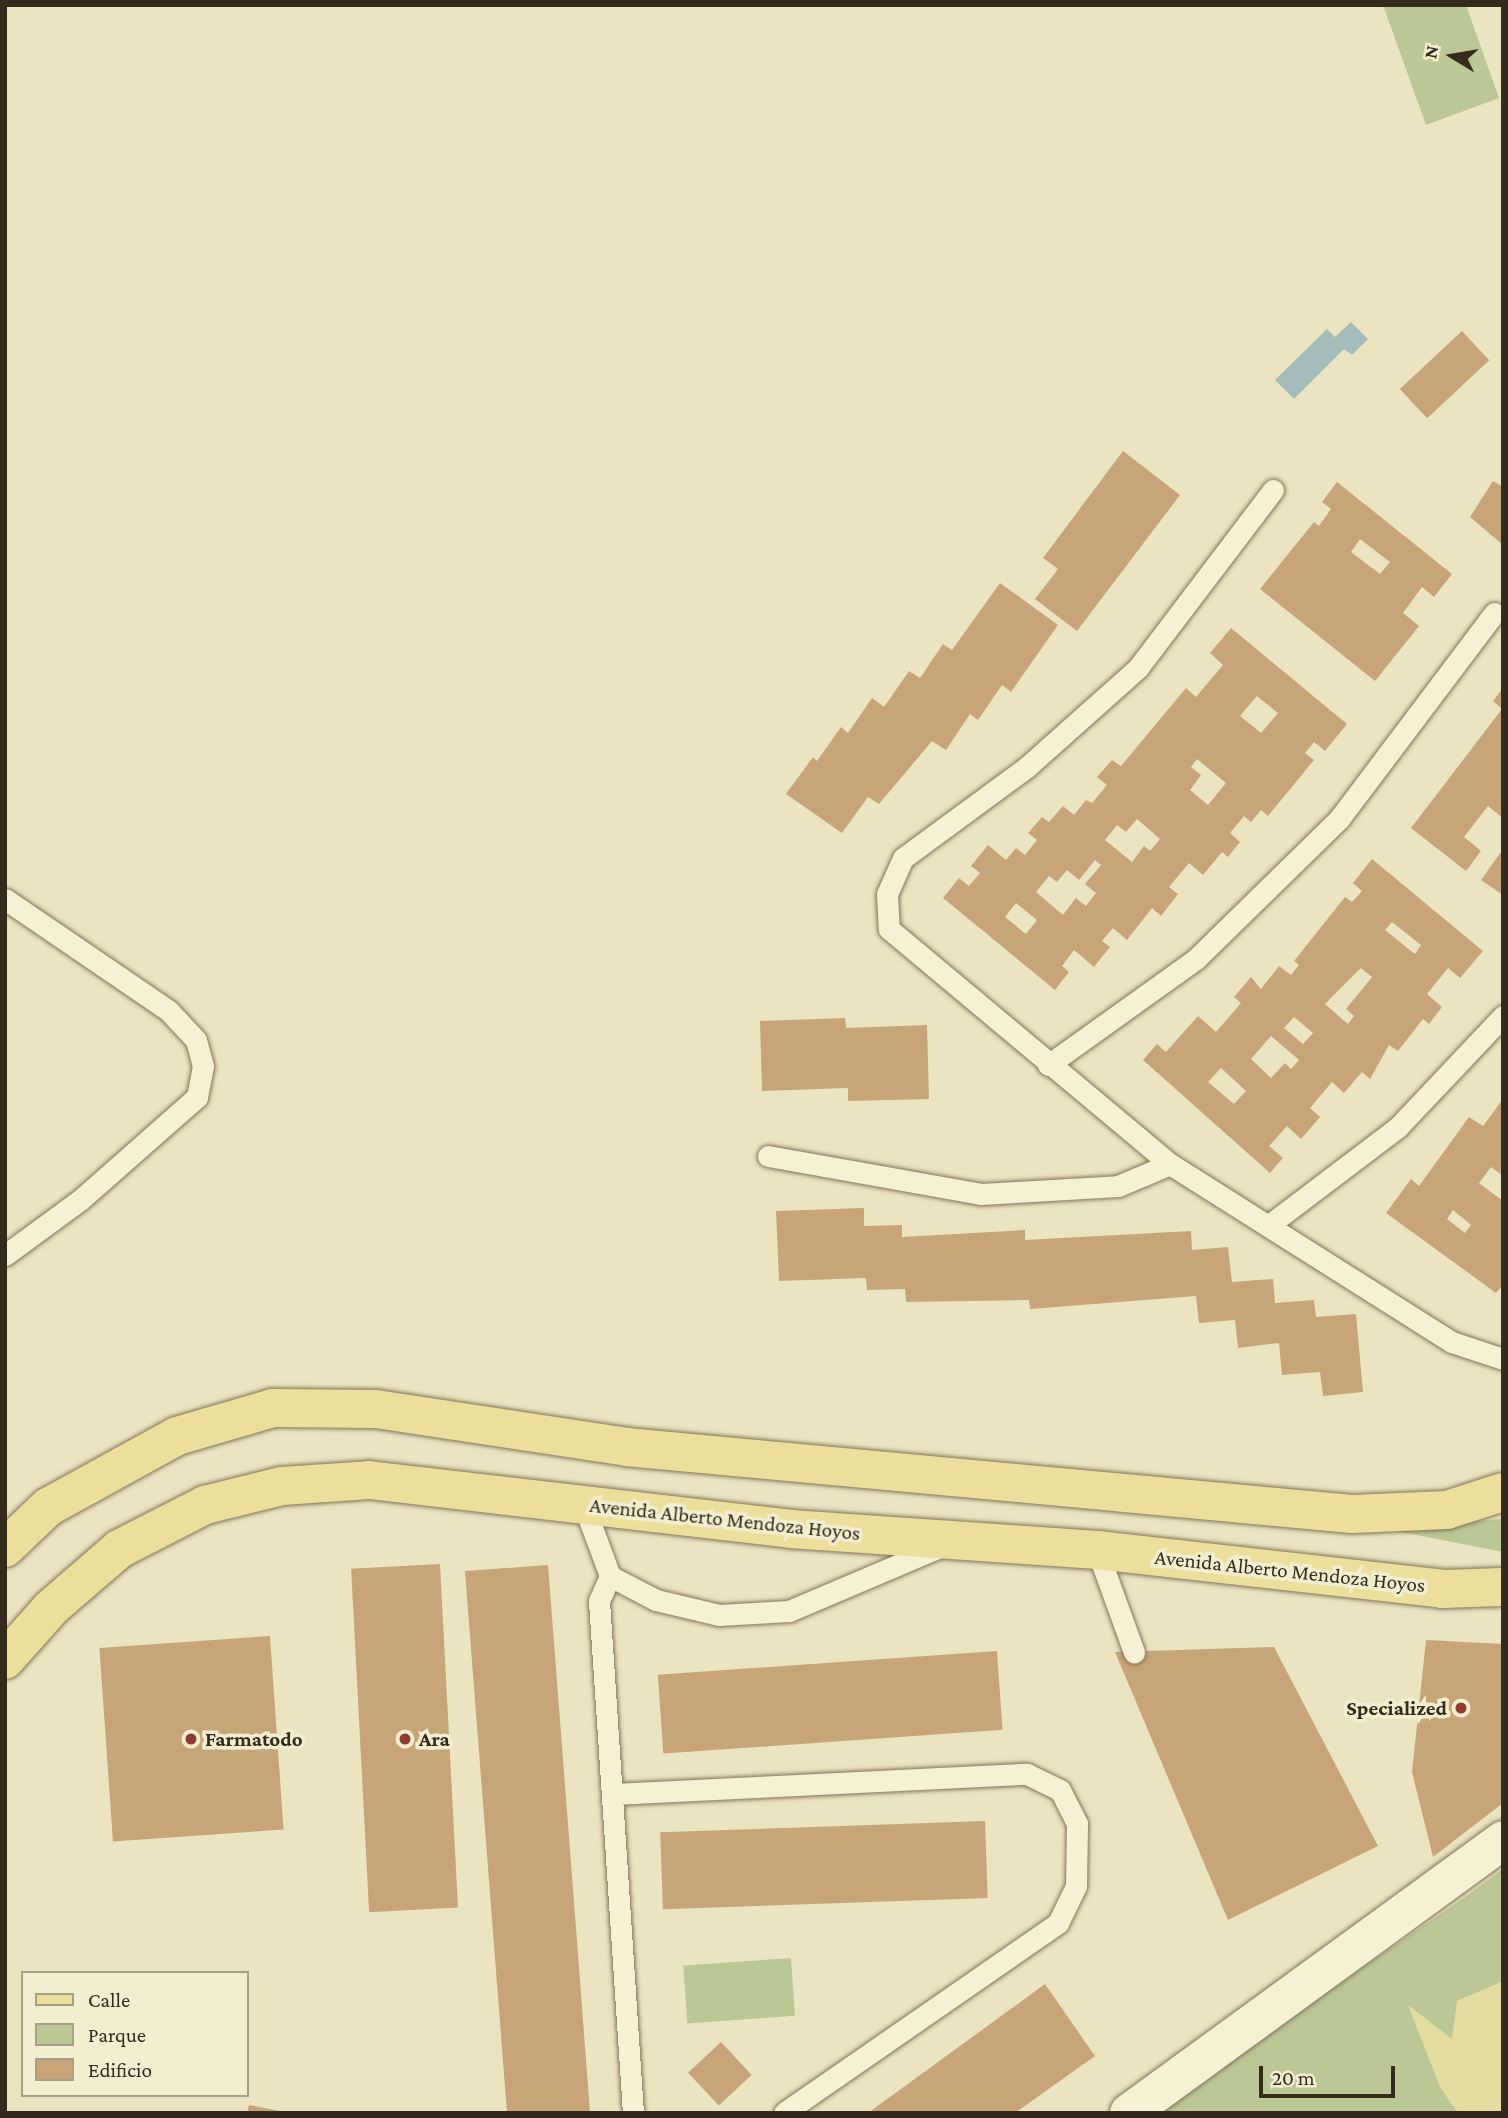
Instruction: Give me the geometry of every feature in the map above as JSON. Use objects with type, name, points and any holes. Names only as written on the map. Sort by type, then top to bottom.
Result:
[{"type":"main road","points":[[5,1548],[48,1507],[177,1436],[272,1408],[376,1409],[626,1447],[1352,1514],[1447,1510],[1503,1492]]},
{"type":"main road","name":"Avenida Alberto Mendoza Hoyos","points":[[5,1660],[51,1608],[119,1549],[205,1506],[282,1486],[369,1480],[791,1529],[1097,1550],[1442,1588],[1503,1587]]},
{"type":"street","points":[[1129,2113],[1503,1840]]},
{"type":"lane","points":[[1273,491],[1138,668],[1027,768],[902,858],[887,894],[889,929],[1048,1065],[1170,1164],[1452,1342],[1503,1359]]},
{"type":"lane","points":[[1048,1065],[1196,959],[1339,819],[1494,613]]},
{"type":"lane","points":[[5,899],[168,1010],[195,1040],[204,1066],[197,1097],[80,1200],[5,1255]]},
{"type":"lane","points":[[1269,1225],[1398,1127],[1503,1016]]},
{"type":"lane","points":[[768,1156],[981,1194],[1118,1186],[1170,1164]]},
{"type":"lane","points":[[584,1506],[610,1576],[656,1600],[719,1615],[789,1611],[958,1539]]},
{"type":"lane","points":[[1097,1550],[1134,1652]]},
{"type":"lane","points":[[610,1576],[599,1601],[633,2113]]},
{"type":"lane","points":[[613,1794],[1027,1774],[1060,1790],[1077,1824],[1076,1886],[1058,1923],[785,2113]]},
{"type":"green space","points":[[1383,5],[1466,5],[1499,98],[1426,125]]},
{"type":"green space","points":[[1503,1519],[1503,1552],[1350,1522],[1438,1524]]},
{"type":"green space","points":[[1503,1869],[1503,2113],[1150,2113],[1464,1898]]},
{"type":"green space","points":[[791,1958],[795,2016],[687,2023],[683,1966]]},
{"type":"sand","points":[[1503,1981],[1503,2113],[1458,2113],[1440,2087],[1408,2005],[1452,2039],[1457,2001]]},
{"type":"water","points":[[1351,322],[1368,339],[1352,355],[1344,349],[1294,399],[1275,380],[1327,329],[1335,337]]},
{"type":"building","points":[[1462,331],[1489,360],[1427,418],[1400,389]]},
{"type":"building","points":[[1123,451],[1180,495],[1077,631],[1035,599],[1058,569],[1043,558]]},
{"type":"building","points":[[1493,481],[1503,487],[1503,545],[1470,517]]},
{"type":"building","points":[[1337,482],[1452,574],[1434,597],[1422,587],[1403,613],[1419,626],[1375,681],[1260,589],[1314,522],[1319,526],[1331,509],[1322,502]],"holes":[[[1360,539],[1390,562],[1380,574],[1351,552]]]},
{"type":"building","points":[[1000,583],[1058,625],[1011,692],[1002,685],[978,720],[970,714],[946,750],[932,741],[879,804],[868,797],[842,833],[786,794],[813,757],[817,761],[841,727],[848,733],[872,698],[884,707],[909,671],[920,678],[943,644],[952,650]]},
{"type":"building","points":[[1231,628],[1347,724],[1325,751],[1314,742],[1305,753],[1314,760],[1268,816],[1261,810],[1251,822],[1244,816],[1230,833],[1240,842],[1228,857],[1222,852],[1203,875],[1189,863],[1169,887],[1178,894],[1161,916],[1152,908],[1127,940],[1113,928],[1102,941],[1110,947],[1094,967],[1074,950],[1062,966],[1069,972],[1055,990],[943,898],[959,878],[969,886],[980,873],[971,866],[988,845],[1006,860],[1016,848],[1025,855],[1037,840],[1028,833],[1042,817],[1049,822],[1063,806],[1074,815],[1086,800],[1092,803],[1107,785],[1097,777],[1112,760],[1121,766],[1186,688],[1196,697],[1223,665],[1210,653]],"holes":[[[1257,696],[1278,713],[1261,733],[1240,716]],[[1197,759],[1226,783],[1208,805],[1190,790],[1201,775],[1191,767]],[[1137,819],[1160,839],[1150,851],[1144,846],[1132,862],[1105,840],[1117,825],[1126,832]],[[1095,860],[1101,865],[1085,884],[1096,893],[1086,906],[1076,898],[1063,915],[1036,892],[1049,876],[1057,882],[1067,870],[1079,880]],[[1016,903],[1037,920],[1026,934],[1005,917]]]},
{"type":"building","points":[[1503,688],[1503,818],[1488,806],[1464,837],[1481,851],[1466,871],[1411,828],[1502,709],[1493,701]]},
{"type":"building","points":[[1503,849],[1503,895],[1481,880]]},
{"type":"building","points":[[1372,859],[1483,951],[1460,978],[1448,968],[1427,994],[1442,1007],[1429,1024],[1423,1019],[1398,1051],[1389,1045],[1370,1079],[1362,1072],[1344,1093],[1332,1082],[1310,1108],[1320,1117],[1301,1139],[1287,1126],[1269,1146],[1283,1158],[1270,1173],[1143,1060],[1157,1044],[1166,1052],[1198,1016],[1216,1032],[1241,1003],[1234,997],[1251,977],[1261,989],[1279,966],[1291,975],[1299,965],[1294,961],[1345,897],[1352,902],[1362,891],[1353,883]],"holes":[[[1392,922],[1421,945],[1415,954],[1385,930]],[[1361,968],[1372,977],[1346,1009],[1354,1016],[1348,1024],[1325,1004]],[[1294,1017],[1313,1033],[1303,1044],[1284,1028]],[[1271,1036],[1299,1060],[1291,1069],[1285,1063],[1271,1078],[1251,1059]],[[1221,1068],[1246,1091],[1234,1104],[1208,1082]]]},
{"type":"building","points":[[845,1018],[846,1028],[927,1025],[929,1099],[848,1101],[848,1088],[762,1091],[760,1021]]},
{"type":"building","points":[[1503,1099],[1503,1176],[1491,1167],[1479,1183],[1503,1201],[1503,1285],[1496,1293],[1386,1213],[1411,1179],[1419,1186],[1469,1117],[1483,1126]],"holes":[[[1453,1210],[1471,1225],[1465,1233],[1447,1219]]]},
{"type":"building","points":[[864,1208],[864,1226],[902,1225],[902,1237],[1025,1230],[1025,1240],[1191,1231],[1192,1250],[1228,1247],[1232,1282],[1273,1279],[1275,1303],[1314,1300],[1316,1317],[1356,1314],[1363,1392],[1323,1396],[1320,1372],[1282,1375],[1279,1343],[1238,1348],[1235,1320],[1199,1323],[1196,1296],[1030,1309],[1029,1300],[906,1302],[905,1289],[867,1290],[866,1278],[779,1281],[776,1211]]},
{"type":"building","name":"Ara","points":[[440,1564],[458,1908],[369,1912],[351,1569]]},
{"type":"building","points":[[548,1565],[590,2113],[507,2113],[465,1571]]},
{"type":"building","name":"Farmatodo","points":[[270,1636],[284,1830],[113,1841],[99,1648]]},
{"type":"building","name":"Specialized","points":[[1426,1640],[1503,1644],[1503,1803],[1433,1857],[1412,1772]]},
{"type":"building","points":[[1274,1647],[1378,1846],[1228,1920],[1115,1652]]},
{"type":"building","points":[[997,1651],[1003,1730],[663,1754],[658,1675]]},
{"type":"building","points":[[985,1821],[988,1898],[663,1909],[660,1832]]},
{"type":"building","points":[[1045,1984],[1095,2056],[1015,2113],[868,2113]]},
{"type":"building","points":[[721,2042],[752,2075],[719,2106],[688,2073]]},
{"type":"building","points":[[249,2105],[280,2111],[280,2113],[247,2113]]},
{"type":"place","name":"Specialized","points":[[1461,1708]]},
{"type":"place","name":"Farmatodo","points":[[191,1739]]},
{"type":"place","name":"Ara","points":[[405,1739]]}]
